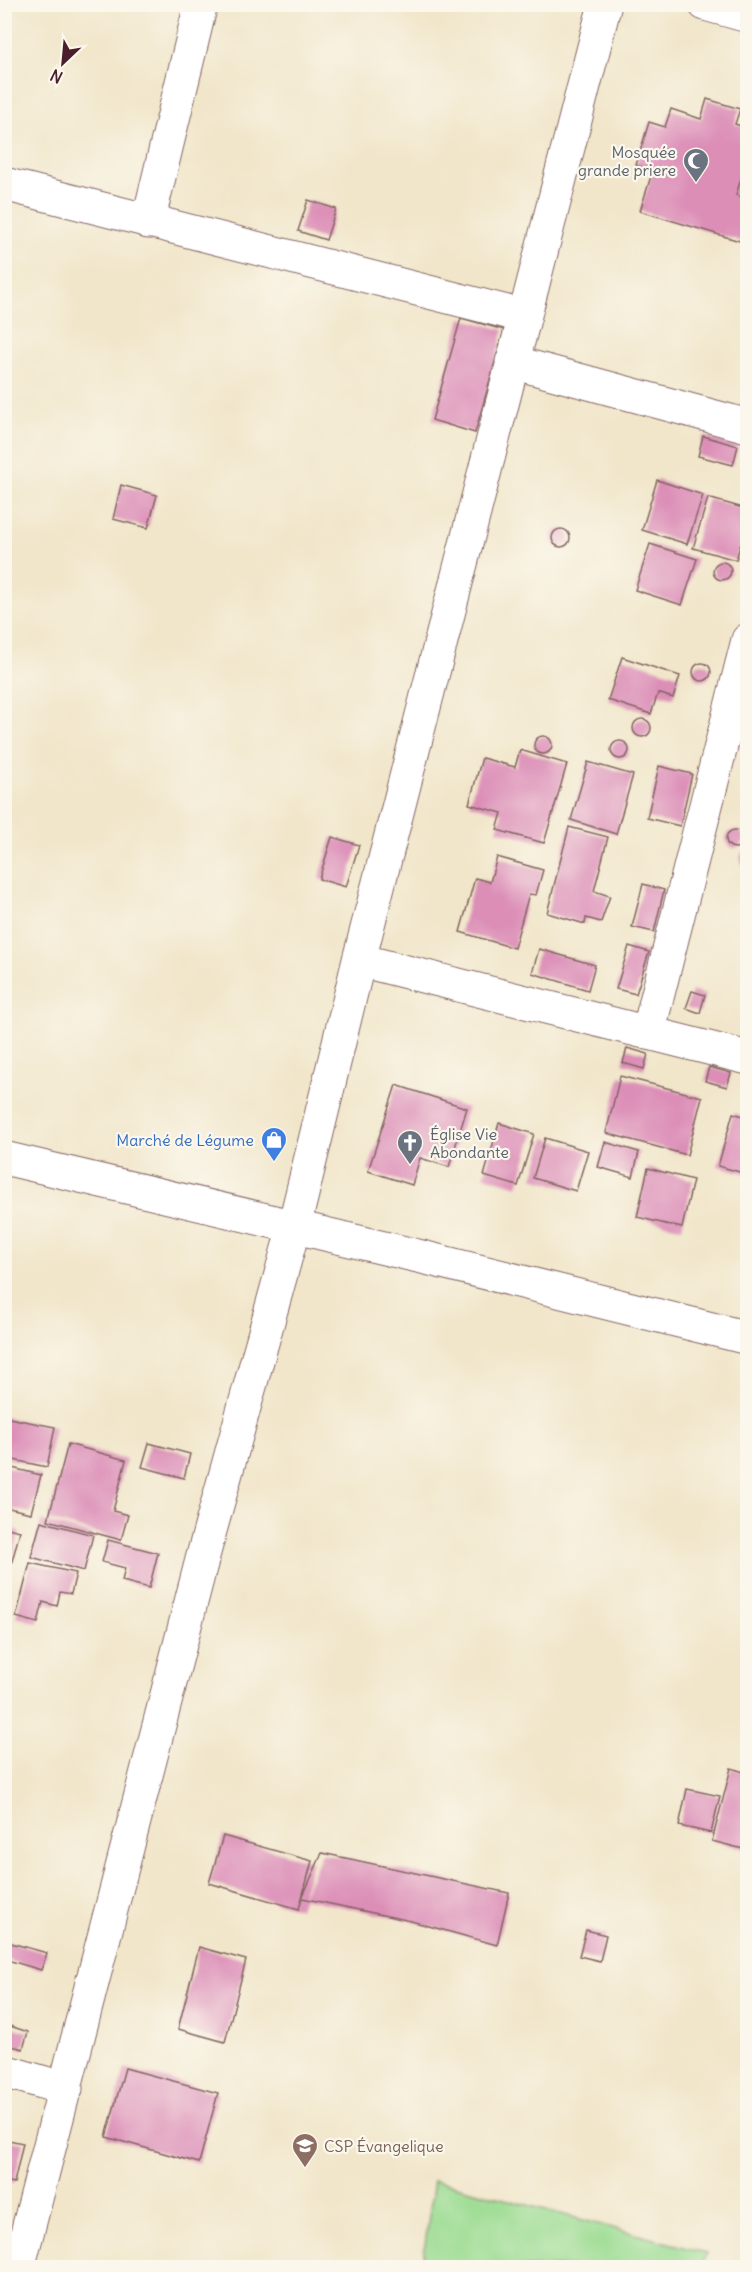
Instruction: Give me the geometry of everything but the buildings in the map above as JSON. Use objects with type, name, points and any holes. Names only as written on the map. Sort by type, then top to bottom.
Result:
[{"type":"street","points":[[148,222],[201,4]]},
{"type":"street","points":[[18,2268],[203,1556],[294,1227],[358,960],[605,4]]},
{"type":"street","points":[[705,4],[747,16]]},
{"type":"street","points":[[4,184],[523,316]]},
{"type":"street","points":[[512,362],[747,426]]},
{"type":"street","points":[[648,1033],[747,640]]},
{"type":"street","points":[[358,960],[747,1058]]},
{"type":"street","points":[[4,1158],[747,1338]]},
{"type":"street","points":[[4,2072],[66,2089]]},
{"type":"green space","points":[[434,2180],[706,2253],[701,2267],[422,2267]]},
{"type":"place","name":"Mosquée grande priere","points":[[696,184]]},
{"type":"place","name":"Marché de Légume","points":[[274,1163]]},
{"type":"place","name":"Église Vie Abondante","points":[[410,1166]]},
{"type":"place","name":"CSP Évangelique","points":[[305,2169]]}]
